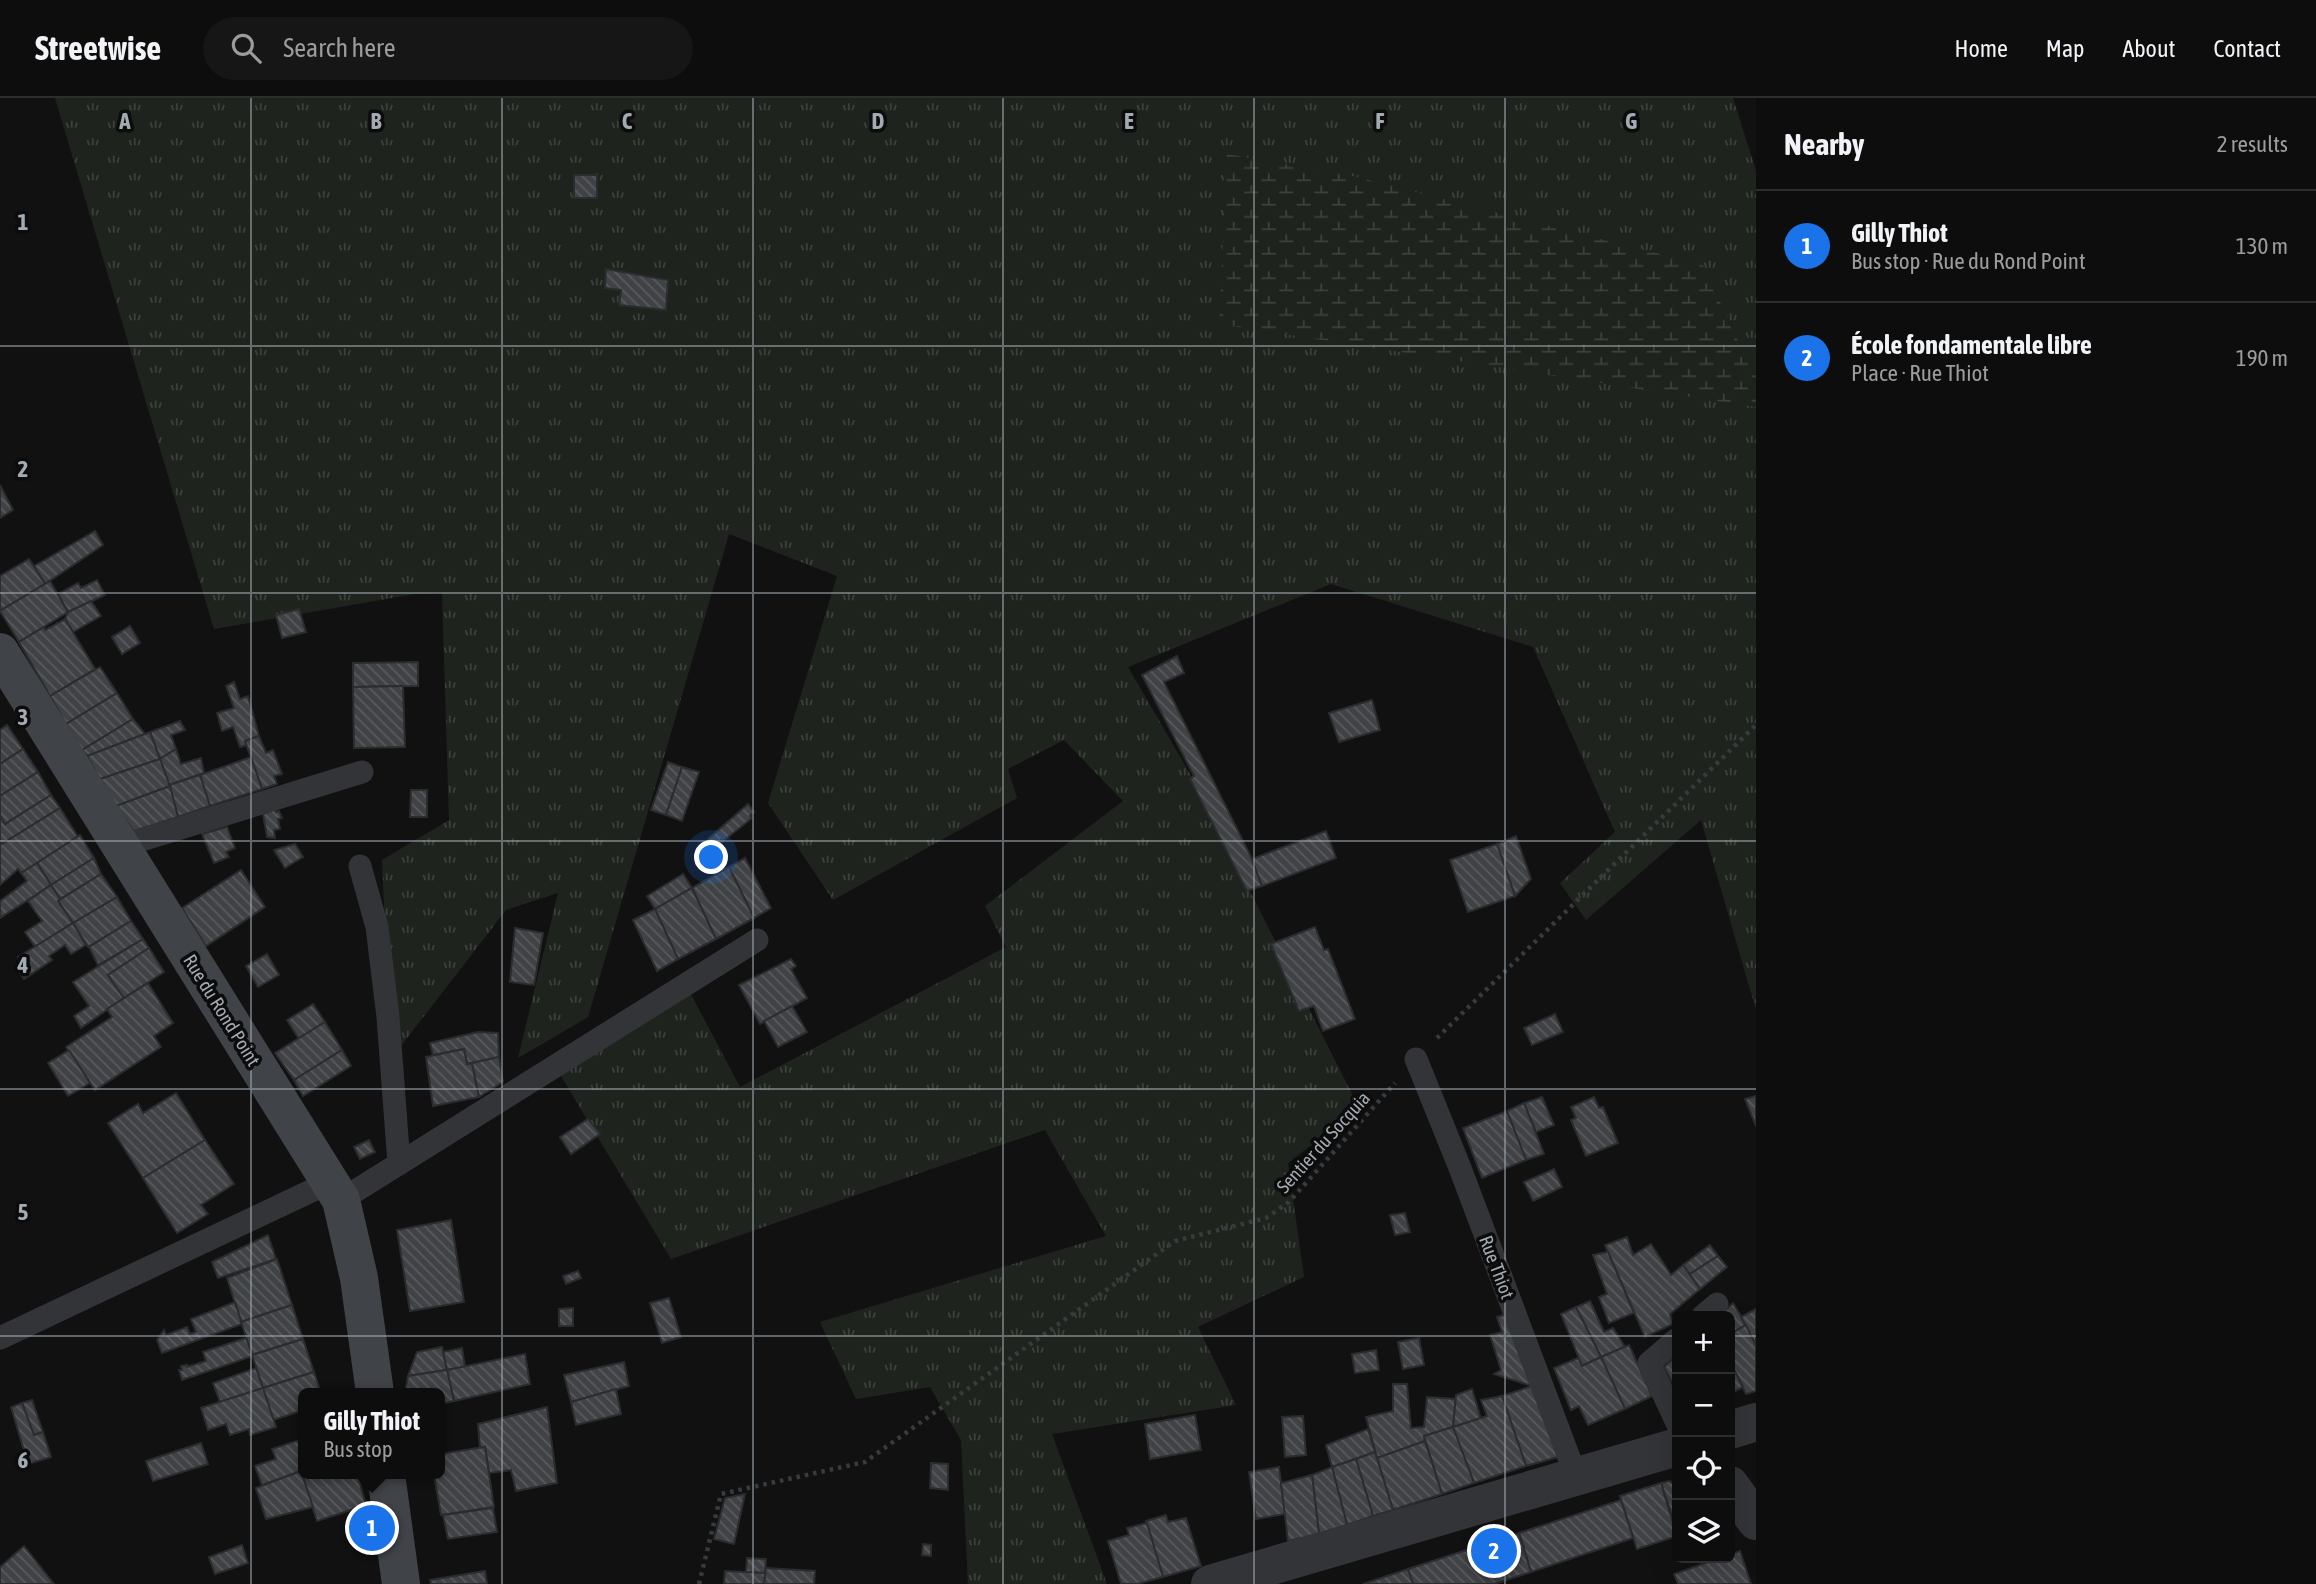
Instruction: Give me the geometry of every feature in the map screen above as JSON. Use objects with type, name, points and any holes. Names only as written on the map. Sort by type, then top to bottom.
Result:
[{"type":"street","name":"Rue du Rond Point","points":[[0,652],[335,1191],[359,1278],[374,1388]]},
{"type":"street","points":[[1735,1428],[1756,1422]]},
{"type":"street","points":[[1210,1584],[1672,1448]]},
{"type":"street","points":[[387,1479],[401,1584]]},
{"type":"street","points":[[1735,1492],[1756,1521]]},
{"type":"lane","points":[[122,846],[362,772]]},
{"type":"lane","points":[[360,866],[377,927],[388,1017],[399,1164]]},
{"type":"lane","points":[[0,1338],[399,1164],[757,940]]},
{"type":"lane","name":"Rue Thiot","points":[[1416,1059],[1576,1476]]},
{"type":"lane","points":[[1672,1343],[1649,1363],[1672,1412]]},
{"type":"path","name":"Sentier du Socquia","points":[[699,1584],[721,1494],[865,1462],[1175,1241],[1266,1219],[1289,1202],[1416,1059],[1756,725]]},
{"type":"green space","points":[[55,98],[1733,98],[1756,171],[1756,1010],[1701,820],[1586,920],[1560,883],[1615,832],[1533,647],[1331,584],[1128,667],[1197,786],[1359,1108],[1288,1163],[1304,1277],[1198,1327],[1236,1405],[1052,1434],[1107,1584],[968,1584],[961,1440],[930,1387],[856,1399],[820,1322],[1106,1236],[1045,1130],[671,1259],[555,1066],[686,985],[740,1087],[1006,947],[985,906],[1123,801],[1064,740],[1008,769],[1017,798],[833,900],[768,803],[837,576],[729,534],[588,1017],[518,1058],[558,893],[506,910],[391,1059],[382,860],[449,820],[442,593],[415,594],[214,629]]},
{"type":"green space","points":[[1227,154],[1353,176],[1703,265],[1743,352],[1756,354],[1756,407],[1219,324]]},
{"type":"building","points":[[574,175],[597,175],[597,198],[574,198]]},
{"type":"building","points":[[606,269],[668,280],[666,310],[619,305],[621,290],[605,288]]},
{"type":"building","points":[[0,485],[13,510],[0,518]]},
{"type":"building","points":[[95,531],[103,545],[45,584],[34,566]]},
{"type":"building","points":[[29,559],[45,584],[0,611],[0,576]]},
{"type":"building","points":[[97,580],[105,595],[68,612],[58,594],[78,583],[81,588]]},
{"type":"building","points":[[50,581],[68,612],[19,642],[0,611]]},
{"type":"building","points":[[91,601],[101,616],[73,632],[65,619],[68,612]]},
{"type":"building","points":[[299,609],[306,632],[282,638],[276,615]]},
{"type":"building","points":[[65,619],[95,669],[50,696],[19,642],[44,627],[45,630]]},
{"type":"building","points":[[130,626],[140,643],[122,654],[112,637]]},
{"type":"building","points":[[1177,656],[1184,673],[1164,682],[1252,859],[1262,886],[1247,891],[1190,779],[1194,776],[1142,675]]},
{"type":"building","points":[[418,662],[418,686],[353,687],[353,663]]},
{"type":"building","points":[[100,667],[117,693],[66,724],[50,696]]},
{"type":"building","points":[[234,682],[240,699],[248,696],[259,736],[245,741],[247,745],[240,747],[233,727],[222,731],[217,713],[234,708],[226,686]]},
{"type":"building","points":[[403,686],[405,747],[354,748],[353,687]]},
{"type":"building","points":[[117,693],[133,719],[82,750],[66,724]]},
{"type":"building","points":[[1372,700],[1380,730],[1339,742],[1329,713]]},
{"type":"building","points":[[133,719],[145,734],[87,756],[82,750]]},
{"type":"building","points":[[180,721],[185,730],[171,735],[176,749],[160,759],[150,732]]},
{"type":"building","points":[[7,725],[23,749],[0,764],[0,730]]},
{"type":"building","points":[[150,732],[160,759],[100,779],[87,756]]},
{"type":"building","points":[[259,736],[266,753],[273,750],[282,774],[274,776],[277,784],[262,789],[245,741]]},
{"type":"building","points":[[23,749],[38,772],[0,796],[0,764]]},
{"type":"building","points":[[176,749],[181,764],[201,758],[204,773],[169,785],[160,759]]},
{"type":"building","points":[[251,757],[262,789],[210,806],[200,775]]},
{"type":"building","points":[[160,759],[170,786],[116,806],[100,779]]},
{"type":"building","points":[[668,762],[682,767],[666,815],[651,810]]},
{"type":"building","points":[[682,767],[699,772],[682,821],[666,815]]},
{"type":"building","points":[[38,772],[51,795],[5,824],[0,816],[0,796]]},
{"type":"building","points":[[200,775],[210,806],[178,817],[169,785]]},
{"type":"building","points":[[170,786],[178,817],[134,831],[116,806]]},
{"type":"building","points":[[411,790],[427,790],[427,817],[410,817]]},
{"type":"building","points":[[51,795],[60,808],[2,844],[0,816],[5,824]]},
{"type":"building","points":[[748,804],[754,812],[750,816],[752,818],[713,846],[708,839]]},
{"type":"building","points":[[60,808],[78,837],[21,873],[18,869],[0,885],[0,841],[2,844]]},
{"type":"building","points":[[276,809],[282,818],[278,819],[280,829],[274,830],[275,838],[267,837],[263,814]]},
{"type":"building","points":[[227,827],[235,848],[226,852],[229,857],[214,863],[202,834]]},
{"type":"building","points":[[1326,831],[1336,858],[1262,886],[1252,859]]},
{"type":"building","points":[[80,835],[94,858],[51,885],[37,863]]},
{"type":"building","points":[[1516,836],[1531,879],[1515,896],[1497,844]]},
{"type":"building","points":[[295,844],[303,857],[285,868],[274,850]]},
{"type":"building","points":[[1497,844],[1515,896],[1468,912],[1450,860]]},
{"type":"building","points":[[94,858],[101,874],[60,899],[51,885]]},
{"type":"building","points":[[745,858],[771,908],[754,918],[729,867]]},
{"type":"building","points":[[37,863],[51,885],[0,918],[0,901],[27,881],[21,873]]},
{"type":"building","points":[[729,867],[754,918],[716,939],[692,888]]},
{"type":"building","points":[[241,870],[265,907],[206,946],[182,908]]},
{"type":"building","points":[[101,874],[117,897],[73,923],[58,901]]},
{"type":"building","points":[[683,874],[692,888],[655,909],[647,896]]},
{"type":"building","points":[[51,885],[73,923],[35,947],[25,932],[42,921],[28,901]]},
{"type":"building","points":[[692,888],[716,939],[678,959],[655,909]]},
{"type":"building","points":[[117,897],[131,921],[88,947],[73,923]]},
{"type":"building","points":[[655,909],[678,959],[657,971],[633,920]]},
{"type":"building","points":[[131,921],[143,939],[98,965],[89,947]]},
{"type":"building","points":[[73,923],[86,945],[71,954],[65,945],[49,956],[52,960],[24,979],[19,972],[24,968],[18,957]]},
{"type":"building","points":[[1315,927],[1324,950],[1328,949],[1355,1019],[1323,1031],[1314,1006],[1299,1011],[1271,944]]},
{"type":"building","points":[[515,928],[543,933],[534,985],[510,982]]},
{"type":"building","points":[[143,939],[149,948],[108,975],[124,998],[81,1028],[74,1016],[89,1006],[73,982]]},
{"type":"building","points":[[149,948],[164,972],[124,998],[108,975]]},
{"type":"building","points":[[267,954],[279,975],[258,987],[246,966]]},
{"type":"building","points":[[791,959],[796,966],[791,969],[807,998],[760,1024],[739,985]]},
{"type":"building","points":[[148,983],[173,1023],[154,1036],[161,1047],[95,1090],[66,1047],[112,1017],[107,1009]]},
{"type":"building","points":[[313,1004],[325,1022],[299,1039],[287,1020]]},
{"type":"building","points":[[792,1006],[807,1032],[778,1047],[764,1021]]},
{"type":"building","points":[[1555,1014],[1563,1032],[1532,1045],[1524,1028]]},
{"type":"building","points":[[325,1022],[342,1050],[294,1080],[275,1053]]},
{"type":"building","points":[[478,1032],[498,1033],[499,1057],[467,1064],[464,1049],[433,1055],[430,1043]]},
{"type":"building","points":[[464,1049],[467,1064],[472,1063],[479,1097],[433,1106],[426,1057]]},
{"type":"building","points":[[69,1050],[90,1083],[68,1096],[48,1063]]},
{"type":"building","points":[[342,1050],[351,1066],[303,1096],[294,1080]]},
{"type":"building","points":[[499,1057],[503,1082],[479,1097],[472,1063]]},
{"type":"building","points":[[176,1093],[205,1140],[143,1178],[108,1123],[138,1104],[143,1113]]},
{"type":"building","points":[[1756,1096],[1756,1126],[1745,1099]]},
{"type":"building","points":[[1542,1097],[1554,1125],[1536,1132],[1524,1103]]},
{"type":"building","points":[[1594,1097],[1599,1108],[1603,1107],[1618,1143],[1586,1156],[1571,1120],[1576,1118],[1571,1107]]},
{"type":"building","points":[[1524,1103],[1544,1154],[1526,1160],[1507,1111]]},
{"type":"building","points":[[1507,1111],[1526,1160],[1482,1178],[1463,1128]]},
{"type":"building","points":[[588,1119],[600,1134],[571,1154],[560,1137]]},
{"type":"building","points":[[205,1140],[234,1184],[201,1205],[208,1214],[177,1233],[143,1178]]},
{"type":"building","points":[[369,1140],[375,1152],[360,1159],[354,1147]]},
{"type":"building","points":[[1554,1169],[1562,1187],[1533,1201],[1524,1182]]},
{"type":"building","points":[[1405,1213],[1410,1232],[1395,1235],[1390,1215]]},
{"type":"building","points":[[451,1220],[464,1302],[410,1311],[397,1230]]},
{"type":"building","points":[[268,1235],[276,1259],[218,1278],[212,1262]]},
{"type":"building","points":[[1627,1237],[1633,1255],[1651,1244],[1671,1275],[1683,1265],[1700,1289],[1672,1311],[1672,1324],[1645,1337],[1605,1245]]},
{"type":"building","points":[[1710,1245],[1718,1256],[1690,1274],[1683,1265]]},
{"type":"building","points":[[1608,1252],[1634,1313],[1609,1323],[1599,1297],[1607,1294],[1593,1255]]},
{"type":"building","points":[[1718,1256],[1727,1267],[1700,1289],[1690,1274]]},
{"type":"building","points":[[277,1259],[292,1305],[241,1322],[227,1278]]},
{"type":"building","points":[[578,1271],[581,1278],[566,1284],[563,1276]]},
{"type":"building","points":[[669,1298],[681,1337],[662,1343],[650,1303]]},
{"type":"building","points":[[1590,1301],[1604,1332],[1613,1328],[1625,1347],[1601,1357],[1576,1307]]},
{"type":"building","points":[[235,1302],[242,1324],[162,1353],[157,1340],[164,1330],[166,1335],[187,1327],[190,1334],[196,1332],[191,1319]]},
{"type":"building","points":[[1733,1303],[1746,1325],[1735,1331],[1735,1311],[1725,1311]]},
{"type":"building","points":[[292,1305],[303,1339],[252,1355],[241,1322]]},
{"type":"building","points":[[1576,1307],[1601,1357],[1582,1366],[1561,1314]]},
{"type":"building","points":[[573,1308],[573,1326],[559,1326],[559,1309]]},
{"type":"building","points":[[1756,1309],[1756,1346],[1741,1317]]},
{"type":"building","points":[[1507,1314],[1532,1386],[1494,1374],[1501,1370],[1490,1335],[1502,1332],[1497,1317]]},
{"type":"building","points":[[1746,1325],[1756,1346],[1756,1391],[1746,1394],[1735,1372],[1735,1331]]},
{"type":"building","points":[[246,1338],[253,1356],[182,1380],[179,1370],[182,1370],[181,1366],[187,1367],[206,1361],[203,1352]]},
{"type":"building","points":[[1419,1338],[1424,1365],[1403,1369],[1398,1342]]},
{"type":"building","points":[[303,1339],[314,1372],[263,1388],[252,1355]]},
{"type":"building","points":[[1629,1345],[1652,1396],[1625,1409],[1601,1357]]},
{"type":"building","points":[[442,1347],[447,1370],[408,1376],[417,1352]]},
{"type":"building","points":[[462,1348],[465,1367],[447,1370],[443,1352]]},
{"type":"building","points":[[1376,1350],[1379,1370],[1355,1373],[1352,1354]]},
{"type":"building","points":[[525,1354],[530,1384],[454,1401],[447,1370]]},
{"type":"building","points":[[1601,1357],[1625,1409],[1588,1425],[1579,1406],[1571,1410],[1554,1368],[1578,1358],[1582,1366]]},
{"type":"building","points":[[1672,1360],[1672,1382],[1664,1367]]},
{"type":"building","points":[[624,1362],[629,1386],[571,1402],[564,1375]]},
{"type":"building","points":[[256,1368],[263,1388],[220,1402],[213,1383]]},
{"type":"building","points":[[447,1370],[454,1401],[445,1403],[445,1388],[406,1388],[408,1376]]},
{"type":"building","points":[[314,1372],[319,1388],[298,1388],[298,1412],[273,1420],[263,1388]]},
{"type":"building","points":[[1735,1372],[1743,1387],[1735,1391]]},
{"type":"building","points":[[1393,1384],[1407,1384],[1411,1428],[1424,1427],[1427,1397],[1456,1399],[1453,1427],[1424,1436],[1425,1441],[1377,1458],[1366,1417],[1393,1411]]},
{"type":"building","points":[[1532,1386],[1558,1457],[1526,1466],[1502,1396]]},
{"type":"building","points":[[263,1388],[276,1427],[250,1435],[249,1429],[230,1435],[226,1424],[208,1430],[201,1408]]},
{"type":"building","points":[[616,1389],[621,1414],[576,1425],[571,1402]]},
{"type":"building","points":[[1472,1389],[1481,1419],[1453,1427],[1456,1395]]},
{"type":"building","points":[[1502,1396],[1526,1466],[1474,1483],[1453,1427],[1487,1416],[1481,1400]]},
{"type":"building","points":[[32,1400],[43,1432],[34,1435],[22,1403]]},
{"type":"building","points":[[22,1403],[34,1435],[43,1432],[51,1457],[28,1464],[11,1407]]},
{"type":"building","points":[[547,1407],[557,1483],[516,1491],[511,1470],[489,1473],[485,1447],[480,1448],[478,1424]]},
{"type":"building","points":[[1195,1415],[1201,1450],[1150,1459],[1145,1424]]},
{"type":"building","points":[[1303,1416],[1306,1455],[1285,1457],[1282,1417]]},
{"type":"building","points":[[1453,1427],[1474,1483],[1442,1494],[1424,1436]]},
{"type":"building","points":[[1368,1429],[1375,1452],[1332,1467],[1326,1445]]},
{"type":"building","points":[[298,1440],[298,1472],[262,1485],[255,1466],[276,1459],[272,1449]]},
{"type":"building","points":[[1425,1441],[1442,1494],[1393,1510],[1377,1458]]},
{"type":"building","points":[[201,1443],[208,1464],[153,1481],[146,1461]]},
{"type":"building","points":[[485,1447],[494,1507],[441,1515],[435,1479],[445,1479],[445,1453]]},
{"type":"building","points":[[1375,1452],[1393,1510],[1373,1516],[1356,1459]]},
{"type":"building","points":[[1356,1459],[1373,1516],[1347,1525],[1332,1467]]},
{"type":"building","points":[[931,1463],[948,1464],[948,1490],[930,1488]]},
{"type":"building","points":[[1279,1467],[1285,1514],[1256,1519],[1249,1472]]},
{"type":"building","points":[[1332,1467],[1347,1525],[1319,1534],[1312,1475]]},
{"type":"building","points":[[298,1472],[298,1479],[304,1479],[313,1507],[266,1519],[256,1488]]},
{"type":"building","points":[[1312,1475],[1319,1534],[1288,1541],[1281,1483]]},
{"type":"building","points":[[304,1479],[359,1479],[366,1505],[317,1521]]},
{"type":"building","points":[[1672,1482],[1672,1516],[1661,1483]]},
{"type":"building","points":[[1661,1483],[1672,1519],[1672,1538],[1637,1549],[1620,1496]]},
{"type":"building","points":[[745,1494],[734,1544],[714,1539],[725,1498]]},
{"type":"building","points":[[1621,1500],[1633,1538],[1531,1572],[1519,1533]]},
{"type":"building","points":[[493,1508],[497,1532],[448,1539],[443,1515]]},
{"type":"building","points":[[1166,1515],[1168,1522],[1186,1518],[1201,1566],[1163,1577],[1146,1521]]},
{"type":"building","points":[[1147,1523],[1163,1577],[1137,1584],[1121,1584],[1108,1541],[1129,1535],[1127,1528]]},
{"type":"building","points":[[1519,1533],[1531,1572],[1494,1584],[1413,1584],[1408,1569]]},
{"type":"building","points":[[923,1544],[931,1545],[931,1556],[922,1555]]},
{"type":"building","points":[[242,1545],[248,1563],[215,1574],[209,1557]]},
{"type":"building","points":[[24,1546],[54,1584],[0,1584],[0,1567]]},
{"type":"building","points":[[1740,1551],[1751,1584],[1678,1584],[1674,1574],[1706,1563],[1735,1563],[1735,1553]]},
{"type":"building","points":[[747,1558],[766,1559],[765,1573],[746,1572]]},
{"type":"building","points":[[766,1568],[815,1571],[814,1584],[764,1584]]},
{"type":"building","points":[[1408,1569],[1413,1584],[1363,1584]]},
{"type":"building","points":[[485,1571],[487,1584],[431,1584],[430,1580]]},
{"type":"building","points":[[725,1571],[765,1573],[764,1584],[724,1584]]},
{"type":"place","name":"Gilly Thiot","points":[[372,1528]]},
{"type":"place","name":"École fondamentale libre","points":[[1494,1551]]}]
